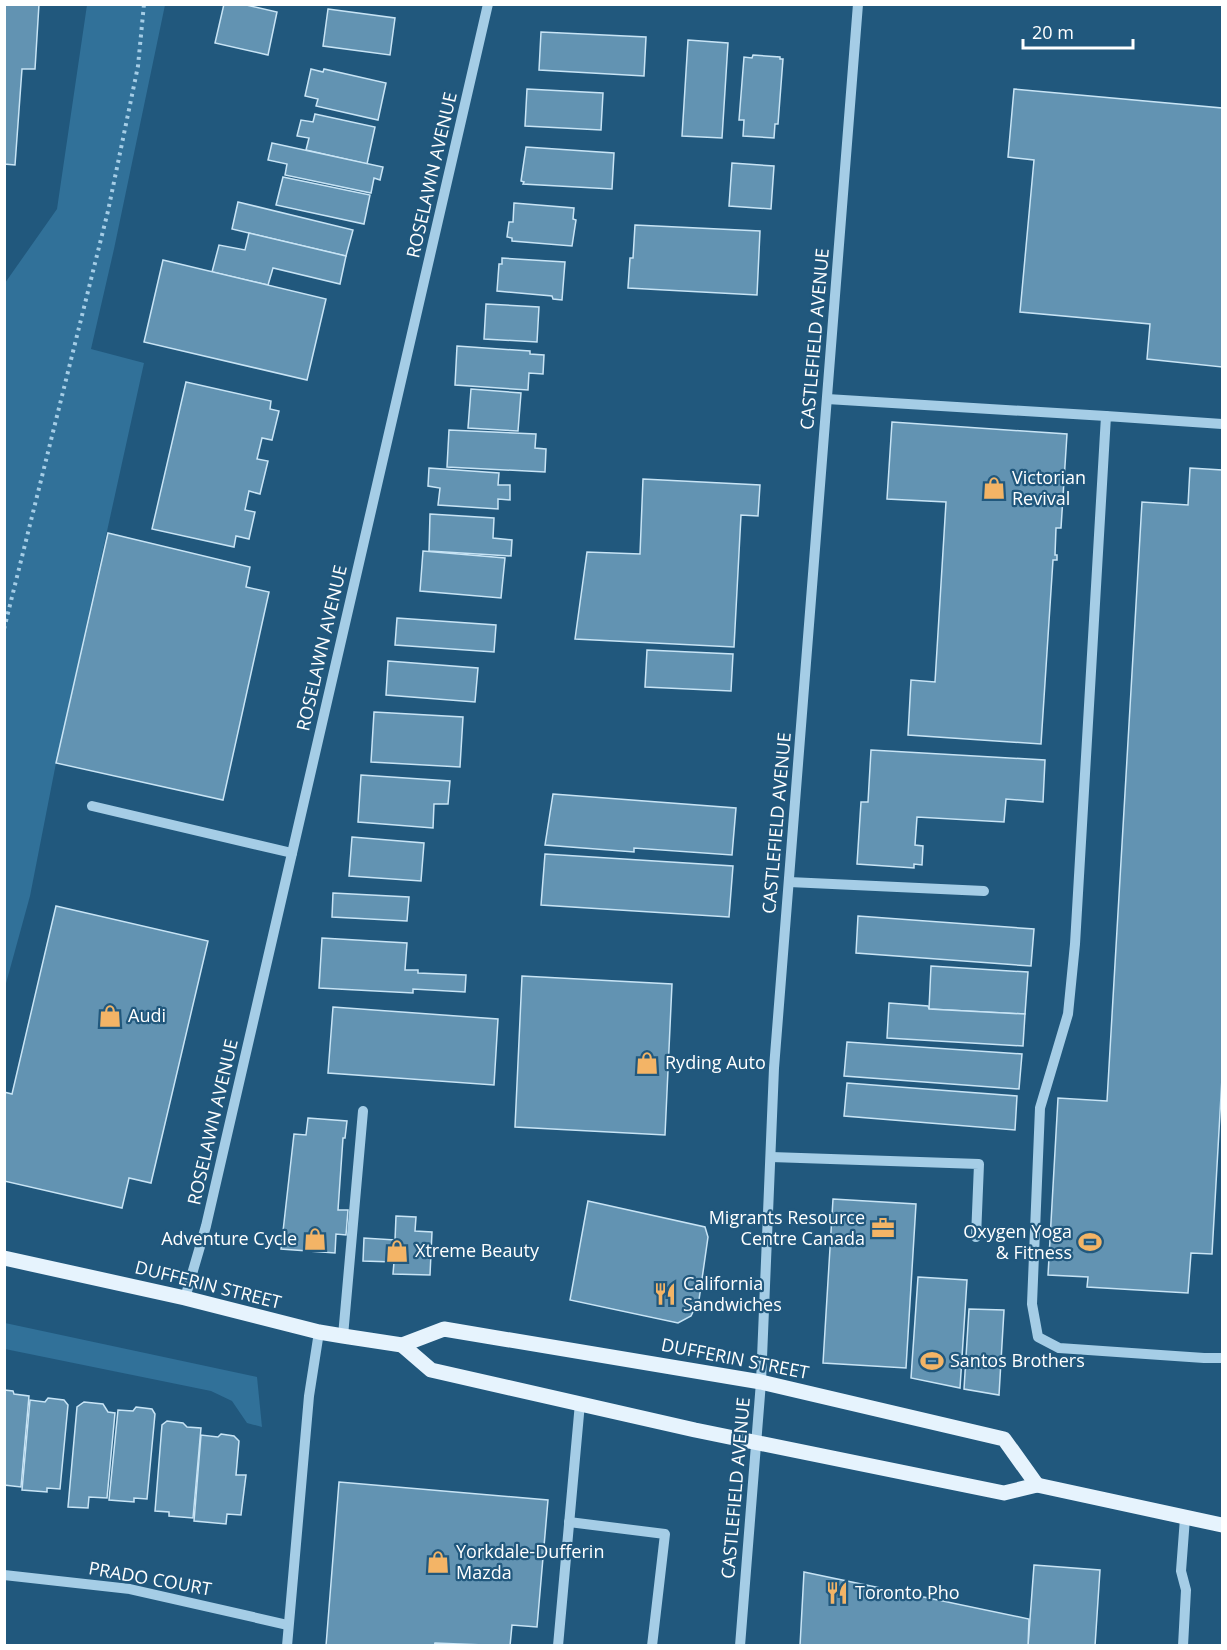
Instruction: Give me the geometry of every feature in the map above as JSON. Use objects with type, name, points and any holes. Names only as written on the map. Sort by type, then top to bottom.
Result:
[{"type":"main road","name":"DUFFERIN STREET","points":[[4,1258],[343,1336],[402,1345],[444,1329],[761,1382],[1004,1439],[1037,1485]]},
{"type":"main road","points":[[402,1345],[431,1370],[580,1404],[1004,1493],[1037,1485],[1222,1525]]},
{"type":"street","name":"ROSELAWN AVENUE","points":[[185,1298],[206,1226],[488,4]]},
{"type":"street","name":"CASTLEFIELD AVENUE","points":[[740,1646],[758,1443],[774,1068],[858,4]]},
{"type":"street","points":[[827,399],[1222,424]]},
{"type":"street","points":[[1106,416],[1075,944],[1068,1014],[1040,1108],[1032,1304],[1038,1337],[1059,1348],[1222,1358]]},
{"type":"street","points":[[92,806],[292,853]]},
{"type":"street","points":[[789,882],[984,891]]},
{"type":"street","points":[[343,1336],[363,1111]]},
{"type":"street","points":[[771,1157],[980,1164],[976,1238]]},
{"type":"street","points":[[286,1646],[309,1396],[320,1332]]},
{"type":"street","points":[[558,1646],[580,1404]]},
{"type":"street","points":[[1183,1646],[1186,1590],[1181,1571],[1185,1518]]},
{"type":"street","points":[[569,1522],[665,1534],[652,1646]]},
{"type":"street","name":"PRADO COURT","points":[[4,1575],[130,1589],[288,1625]]},
{"type":"path","points":[[4,629],[108,211],[138,66],[144,4]]},
{"type":"shaded area","points":[[87,5],[165,5],[91,349],[144,363],[56,763],[30,896],[5,987],[5,283],[57,209]]},
{"type":"shaded area","points":[[5,1323],[257,1377],[262,1427],[247,1423],[232,1401],[211,1391],[5,1349]]},
{"type":"building","points":[[4,4],[39,4],[35,69],[22,69],[15,165],[4,164]]},
{"type":"building","points":[[224,4],[242,4],[277,12],[268,55],[215,43]]},
{"type":"building","points":[[328,9],[395,18],[390,55],[323,46]]},
{"type":"building","points":[[541,32],[646,37],[644,76],[539,70]]},
{"type":"building","points":[[688,40],[728,43],[722,138],[682,136]]},
{"type":"building","points":[[753,55],[783,59],[778,124],[775,124],[774,138],[743,136],[744,120],[739,120],[744,57],[752,58]]},
{"type":"building","points":[[311,69],[323,72],[324,69],[386,83],[378,120],[316,106],[318,99],[305,96]]},
{"type":"building","points":[[527,89],[603,93],[601,130],[525,126]]},
{"type":"building","points":[[1014,89],[1222,108],[1222,367],[1147,359],[1150,324],[1020,312],[1034,160],[1008,157]]},
{"type":"building","points":[[315,114],[375,127],[367,164],[306,150],[309,138],[297,136],[301,120],[313,122]]},
{"type":"building","points":[[272,143],[383,167],[380,180],[374,178],[371,193],[285,175],[287,164],[268,160]]},
{"type":"building","points":[[526,147],[614,153],[612,189],[523,184],[524,182],[521,181]]},
{"type":"building","points":[[732,163],[774,166],[771,209],[729,206]]},
{"type":"building","points":[[283,177],[370,195],[364,224],[276,205]]},
{"type":"building","points":[[238,202],[353,230],[346,256],[232,229]]},
{"type":"building","points":[[514,203],[574,208],[573,219],[576,220],[572,246],[512,241],[512,238],[507,237],[509,222],[513,222]]},
{"type":"building","points":[[635,225],[760,231],[757,295],[628,288]]},
{"type":"building","points":[[249,233],[346,256],[340,284],[273,268],[268,285],[212,272],[219,245],[245,250]]},
{"type":"building","points":[[502,258],[565,262],[562,300],[553,299],[552,296],[497,291],[499,264],[502,264]]},
{"type":"building","points":[[163,260],[326,299],[307,380],[144,342]]},
{"type":"building","points":[[486,304],[539,307],[537,342],[484,339]]},
{"type":"building","points":[[457,346],[530,351],[530,354],[544,355],[543,374],[529,373],[528,390],[455,385]]},
{"type":"building","points":[[186,382],[271,401],[270,409],[279,411],[272,440],[262,438],[257,459],[268,461],[260,494],[249,491],[245,510],[255,512],[249,539],[236,536],[234,547],[152,529]]},
{"type":"building","points":[[471,389],[521,393],[518,431],[468,428]]},
{"type":"building","points":[[892,422],[1067,434],[1061,528],[1056,528],[1055,555],[1057,555],[1057,560],[1053,560],[1041,744],[908,735],[911,680],[935,682],[946,502],[887,499]]},
{"type":"building","points":[[449,430],[536,434],[535,448],[546,449],[545,472],[447,467]]},
{"type":"building","points":[[429,468],[499,473],[498,485],[510,485],[510,500],[498,499],[498,509],[438,505],[440,488],[428,486]]},
{"type":"building","points":[[1190,468],[1222,470],[1222,1078],[1212,1254],[1191,1253],[1188,1293],[1087,1287],[1088,1277],[1048,1275],[1058,1098],[1107,1101],[1142,502],[1188,505]]},
{"type":"building","points":[[643,479],[760,485],[758,516],[741,515],[734,647],[575,639],[587,552],[640,554]]},
{"type":"building","points":[[430,514],[494,518],[493,538],[512,540],[511,556],[429,551]]},
{"type":"building","points":[[108,533],[250,567],[246,587],[269,592],[223,800],[56,763]]},
{"type":"building","points":[[423,551],[505,558],[501,598],[420,591]]},
{"type":"building","points":[[397,618],[496,625],[494,652],[395,645]]},
{"type":"building","points":[[647,650],[733,654],[731,691],[645,687]]},
{"type":"building","points":[[388,661],[478,668],[475,702],[386,695]]},
{"type":"building","points":[[374,712],[463,717],[460,767],[371,762]]},
{"type":"building","points":[[871,750],[1045,760],[1043,802],[1006,799],[1004,822],[917,817],[915,845],[923,846],[922,865],[914,864],[914,868],[857,864],[861,802],[868,802]]},
{"type":"building","points":[[361,775],[450,781],[448,804],[434,804],[433,828],[358,822]]},
{"type":"building","points":[[553,794],[736,808],[732,855],[634,848],[634,852],[545,845]]},
{"type":"building","points":[[352,837],[424,843],[421,881],[349,876]]},
{"type":"building","points":[[545,854],[733,866],[729,917],[541,905]]},
{"type":"building","points":[[333,893],[409,897],[407,921],[332,917]]},
{"type":"building","name":"Audi","points":[[56,906],[208,941],[151,1183],[129,1178],[122,1208],[4,1181],[4,1092],[12,1094]]},
{"type":"building","points":[[858,916],[1034,929],[1031,966],[856,953]]},
{"type":"building","points":[[322,938],[407,943],[405,970],[418,970],[418,973],[466,975],[465,992],[413,989],[413,993],[319,988]]},
{"type":"building","points":[[931,966],[1028,972],[1025,1014],[929,1009]]},
{"type":"building","points":[[522,976],[672,984],[665,1135],[515,1127]]},
{"type":"building","points":[[889,1003],[928,1006],[929,1009],[1025,1014],[1023,1046],[887,1038]]},
{"type":"building","points":[[333,1007],[498,1019],[494,1085],[328,1073]]},
{"type":"building","points":[[847,1042],[1022,1054],[1019,1089],[844,1076]]},
{"type":"building","points":[[847,1083],[1017,1096],[1015,1130],[844,1116]]},
{"type":"building","points":[[308,1118],[347,1121],[345,1138],[343,1138],[338,1210],[348,1210],[346,1235],[336,1234],[335,1253],[281,1249],[294,1134],[306,1135]]},
{"type":"building","points":[[833,1199],[916,1204],[906,1368],[823,1363]]},
{"type":"building","points":[[588,1201],[705,1227],[708,1237],[699,1300],[691,1316],[678,1323],[570,1300]]},
{"type":"building","name":"Xtreme Beauty","points":[[396,1216],[416,1217],[415,1231],[432,1232],[430,1275],[393,1274],[394,1262],[363,1261],[364,1238],[395,1240]]},
{"type":"building","points":[[918,1277],[967,1280],[960,1388],[911,1378]]},
{"type":"building","points":[[969,1309],[1004,1310],[999,1395],[964,1389]]},
{"type":"building","points":[[4,1390],[29,1396],[21,1487],[4,1485]]},
{"type":"building","points":[[48,1398],[64,1400],[68,1405],[60,1489],[47,1488],[47,1492],[22,1490],[30,1400],[45,1402]]},
{"type":"building","points":[[84,1402],[103,1404],[108,1412],[115,1413],[107,1498],[89,1497],[88,1508],[68,1507],[77,1407]]},
{"type":"building","points":[[136,1407],[152,1409],[155,1414],[147,1499],[134,1498],[134,1502],[109,1500],[118,1410],[133,1411]]},
{"type":"building","points":[[167,1421],[183,1423],[187,1427],[201,1428],[193,1518],[169,1516],[169,1512],[155,1511],[162,1425]]},
{"type":"building","points":[[221,1434],[234,1436],[239,1441],[236,1475],[246,1475],[241,1515],[227,1514],[226,1524],[194,1521],[201,1435],[218,1437]]},
{"type":"building","name":"Yorkdale-Dufferin Mazda","points":[[339,1482],[548,1500],[537,1627],[512,1625],[510,1646],[435,1643],[434,1646],[326,1646]]},
{"type":"building","points":[[1034,1565],[1100,1570],[1095,1646],[1028,1646]]},
{"type":"building","points":[[804,1572],[1029,1619],[1028,1646],[800,1646]]},
{"type":"place","name":"Victorian Revival","points":[[994,488]]},
{"type":"place","name":"Audi","points":[[110,1016]]},
{"type":"place","name":"Ryding Auto","points":[[647,1063]]},
{"type":"place","name":"Migrants Resource Centre Canada","points":[[883,1228]]},
{"type":"place","name":"Adventure Cycle","points":[[315,1239]]},
{"type":"place","name":"Oxygen Yoga & Fitness","points":[[1090,1242]]},
{"type":"place","name":"Xtreme Beauty","points":[[397,1251]]},
{"type":"place","name":"California Sandwiches","points":[[665,1294]]},
{"type":"place","name":"Santos Brothers","points":[[932,1361]]},
{"type":"place","name":"Yorkdale-Dufferin Mazda","points":[[438,1562]]},
{"type":"place","name":"Toronto Pho","points":[[837,1593]]}]
